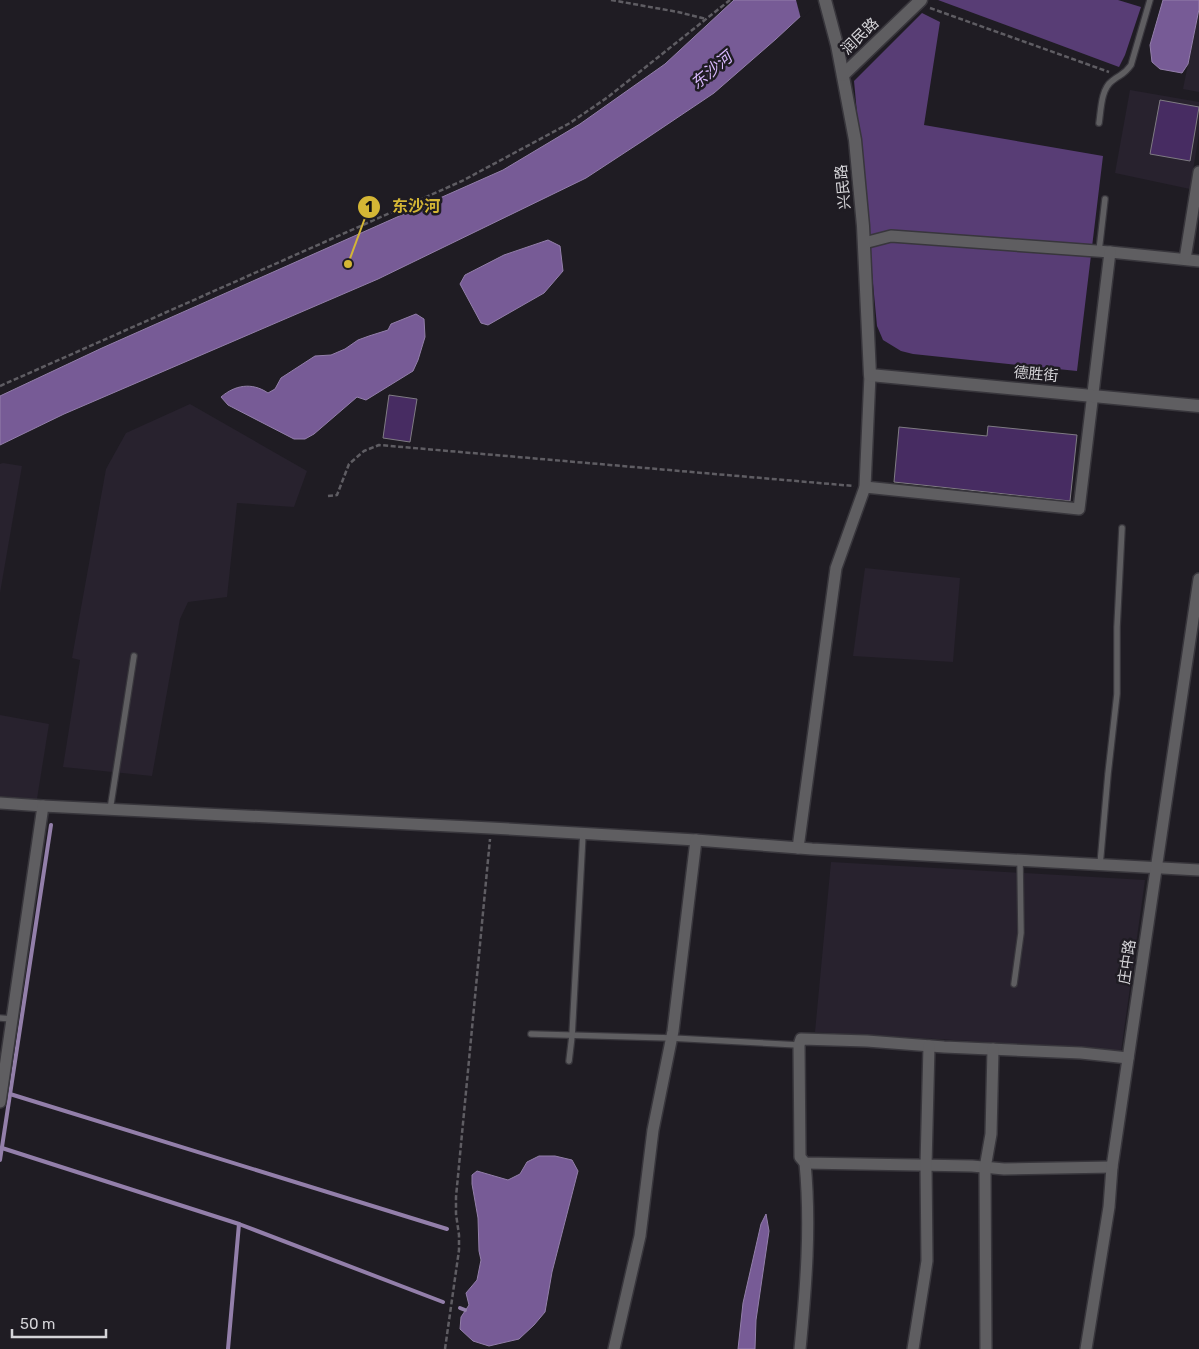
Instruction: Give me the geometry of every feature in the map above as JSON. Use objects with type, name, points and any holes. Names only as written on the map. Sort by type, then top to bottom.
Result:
[{"type":"street","name":"兴民路","points":[[825,0],[837,45],[855,140],[864,243],[870,375]]},
{"type":"street","name":"润民路","points":[[843,75],[919,2]]},
{"type":"street","points":[[1185,259],[1199,172]]},
{"type":"street","points":[[864,243],[891,236],[1199,261]]},
{"type":"street","points":[[865,487],[1079,509],[1093,396],[1104,252]]},
{"type":"street","points":[[798,848],[836,568],[865,487],[870,375]]},
{"type":"street","name":"德胜街","points":[[870,375],[1199,406]]},
{"type":"street","name":"庄中路","points":[[1086,1349],[1109,1207],[1112,1167],[1199,579]]},
{"type":"street","points":[[0,803],[583,833],[798,848],[1199,870]]},
{"type":"street","points":[[0,1102],[43,806]]},
{"type":"street","points":[[614,1349],[640,1236],[653,1130],[671,1038],[696,840]]},
{"type":"street","points":[[800,1349],[807,1277],[808,1205],[805,1163],[800,1157],[799,1045],[801,1040],[867,1041],[929,1046],[1081,1053],[1128,1058]]},
{"type":"street","points":[[913,1349],[926,1261],[929,1046]]},
{"type":"street","points":[[986,1349],[985,1168],[991,1134],[993,1049]]},
{"type":"street","points":[[805,1163],[972,1166],[985,1168],[1112,1167]]},
{"type":"lane","points":[[1098,123],[1105,90],[1110,82],[1125,74],[1131,65],[1150,0]]},
{"type":"lane","points":[[1104,252],[1105,200]]},
{"type":"lane","points":[[1100,865],[1117,694],[1117,627],[1122,528]]},
{"type":"lane","points":[[110,810],[134,656]]},
{"type":"lane","points":[[570,1061],[583,833]]},
{"type":"lane","points":[[1014,984],[1021,933],[1020,861]]},
{"type":"lane","points":[[0,1018],[12,1019]]},
{"type":"lane","points":[[531,1034],[671,1038],[799,1045]]},
{"type":"path","points":[[611,0],[678,12],[706,20]]},
{"type":"path","points":[[0,386],[462,181],[570,123],[608,97],[730,0]]},
{"type":"path","points":[[919,2],[1120,76]]},
{"type":"path","points":[[328,496],[337,495],[349,464],[364,451],[379,445],[865,487]]},
{"type":"path","points":[[445,1349],[459,1250],[456,1197],[491,828]]},
{"type":"shaded area","points":[[938,0],[1118,0],[1141,7],[1125,55],[1119,67]]},
{"type":"shaded area","points":[[1199,9],[1199,92],[1183,89]]},
{"type":"shaded area","points":[[922,13],[940,22],[924,125],[1103,156],[1077,371],[913,354],[901,351],[883,340],[877,326],[854,81]]},
{"type":"shaded area","points":[[1130,90],[1199,102],[1199,134],[1190,189],[1115,173]]},
{"type":"shaded area","points":[[190,404],[307,471],[294,507],[237,503],[227,597],[188,602],[180,619],[152,776],[63,767],[80,660],[72,658],[106,469],[126,433]]},
{"type":"shaded area","points":[[0,464],[22,466],[0,593]]},
{"type":"shaded area","points":[[865,568],[960,578],[953,662],[853,656]]},
{"type":"shaded area","points":[[0,715],[49,724],[37,799],[0,796]]},
{"type":"shaded area","points":[[831,862],[1145,880],[1121,1052],[1076,1047],[815,1032]]},
{"type":"water","points":[[734,0],[818,0],[714,93],[586,178],[378,279],[64,414],[0,445],[0,396],[102,348],[503,170],[580,124],[665,64]]},
{"type":"water","points":[[1163,0],[1199,0],[1199,9],[1188,64],[1182,73],[1160,69],[1152,62],[1150,45]]},
{"type":"water","points":[[548,240],[560,246],[563,271],[544,293],[488,325],[481,323],[460,284],[465,275],[504,255]]},
{"type":"water","points":[[416,314],[424,319],[425,337],[413,371],[366,400],[357,397],[314,434],[305,439],[294,439],[228,405],[221,397],[232,390],[244,386],[256,387],[268,393],[275,389],[281,378],[315,356],[331,355],[345,349],[358,340],[388,330],[391,324]]},
{"type":"water","points":[[539,1156],[555,1156],[572,1160],[578,1171],[552,1272],[545,1312],[519,1339],[489,1346],[473,1341],[460,1329],[461,1317],[469,1305],[466,1293],[477,1280],[481,1260],[472,1175],[477,1171],[508,1180],[520,1174],[527,1162]]},
{"type":"water","points":[[766,1214],[769,1231],[756,1320],[755,1349],[738,1349],[743,1303],[761,1224]]},
{"type":"pier","points":[[796,0],[821,0],[801,19]]},
{"type":"building","points":[[1160,100],[1199,107],[1190,161],[1150,154]]},
{"type":"building","points":[[389,395],[417,399],[410,442],[383,438]]},
{"type":"building","points":[[988,426],[1077,435],[1070,501],[894,482],[899,427],[987,436]]},
{"type":"waterway","points":[[0,1160],[51,825]]},
{"type":"waterway","points":[[10,1094],[447,1229]]},
{"type":"waterway","points":[[2,1148],[239,1224],[443,1302]]},
{"type":"waterway","points":[[228,1349],[239,1224]]},
{"type":"waterway","points":[[460,1308],[465,1310]]},
{"type":"place","name":"东沙河","points":[[348,264]]}]
